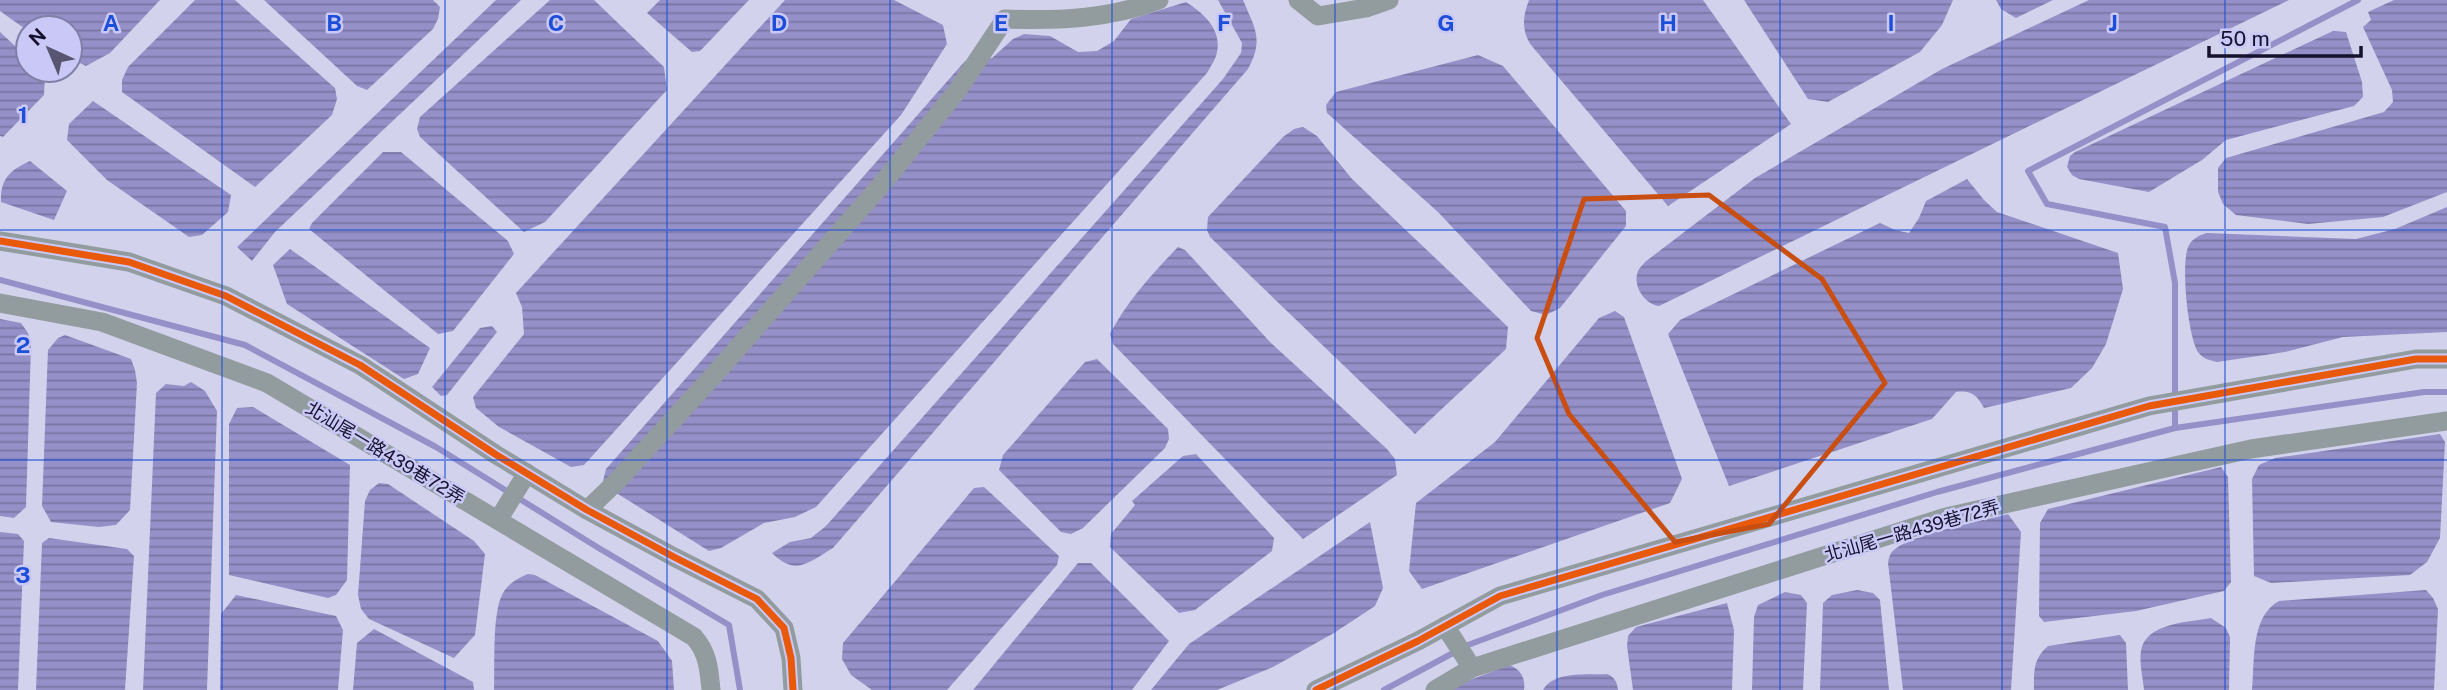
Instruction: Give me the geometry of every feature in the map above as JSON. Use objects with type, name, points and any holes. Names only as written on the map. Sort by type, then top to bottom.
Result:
[{"type":"lane","points":[[587,510],[714,375],[882,184],[957,91],[1005,19],[1045,20],[1096,16],[1159,0]]},
{"type":"lane","points":[[1298,0],[1318,16],[1366,8],[1389,0]]},
{"type":"lane","points":[[0,241],[129,262],[226,296],[360,365],[587,510],[757,599],[783,628],[791,658],[793,690]]},
{"type":"lane","name":"北汕尾一路439巷72弄","points":[[0,303],[102,322],[267,383],[694,637],[704,649],[711,690]]},
{"type":"lane","points":[[1316,690],[1500,596],[2149,406],[2416,359],[2447,359]]},
{"type":"lane","name":"北汕尾一路439巷72弄","points":[[1434,690],[1472,668],[1946,517],[2251,449],[2447,421]]},
{"type":"lane","points":[[498,520],[527,473]]},
{"type":"lane","points":[[1445,626],[1472,668]]},
{"type":"highlighted area","points":[[1709,195],[1822,279],[1885,383],[1769,524],[1675,542],[1569,414],[1537,338],[1584,199]]},
{"type":"shaded area","points":[[0,0],[160,0],[110,53],[86,66],[84,14],[14,14],[14,21],[0,11]]},
{"type":"shaded area","points":[[195,0],[235,0],[335,88],[337,99],[332,115],[255,187],[122,92],[122,80],[128,67]]},
{"type":"shaded area","points":[[264,0],[433,0],[440,7],[433,29],[367,90],[357,86]]},
{"type":"shaded area","points":[[496,0],[521,0],[275,232],[252,261],[237,247]]},
{"type":"shaded area","points":[[550,0],[594,0],[664,67],[667,90],[545,222],[524,232],[420,137],[417,129],[420,117]]},
{"type":"shaded area","points":[[660,0],[749,0],[700,51],[692,52],[647,13]]},
{"type":"shaded area","points":[[785,0],[894,0],[943,25],[947,44],[901,115],[584,465],[571,467],[499,427],[476,408],[473,397],[524,334],[522,307],[516,293]]},
{"type":"shaded area","points":[[1218,0],[1243,0],[1257,42],[1248,69],[833,548],[803,565],[796,566],[772,553],[790,542],[811,538],[826,526],[1223,79],[1241,53],[1242,43]]},
{"type":"shaded area","points":[[1529,0],[1703,0],[1791,124],[1668,206],[1531,45],[1524,22]]},
{"type":"shaded area","points":[[1744,0],[1953,0],[1942,25],[1920,52],[1828,102],[1808,99]]},
{"type":"shaded area","points":[[1996,0],[2053,0],[2016,18],[2001,9]]},
{"type":"shaded area","points":[[2089,0],[2289,0],[1659,306],[1649,302],[1641,293],[1637,277],[1645,262],[1755,178],[1942,69]]},
{"type":"shaded area","points":[[2394,0],[2447,0],[2447,192],[2383,217],[2308,224],[2236,215],[2223,204],[2218,192],[2218,168],[2226,158],[2384,112],[2393,102],[2392,90],[2363,27],[2371,20],[2368,12]]},
{"type":"shaded area","points":[[1186,2],[1210,22],[1217,36],[1216,55],[1207,73],[816,507],[795,517],[764,523],[721,548],[709,551],[610,489],[603,481],[606,469],[965,61],[992,58],[1013,39],[1024,34],[1050,36],[1078,52],[1097,51],[1114,41],[1131,19]]},
{"type":"shaded area","points":[[2333,31],[2346,32],[2362,82],[2363,97],[2354,106],[2226,140],[2202,160],[2149,192],[2079,179],[2072,175],[2067,167],[2070,156],[2075,152]]},
{"type":"shaded area","points":[[0,32],[14,45],[14,84],[45,84],[44,95],[3,137],[0,136]]},
{"type":"shaded area","points":[[1478,55],[1503,66],[1626,211],[1626,226],[1560,308],[1546,315],[1531,311],[1438,212],[1327,113],[1326,105],[1336,92]]},
{"type":"shaded area","points":[[93,101],[231,195],[228,212],[202,235],[189,237],[107,180],[67,140],[69,124]]},
{"type":"shaded area","points":[[1303,127],[1317,136],[1352,179],[1508,327],[1506,349],[1415,434],[1210,237],[1207,230],[1208,217],[1283,137],[1294,129]]},
{"type":"shaded area","points":[[383,152],[401,152],[508,241],[514,254],[453,331],[438,334],[309,229]]},
{"type":"shaded area","points":[[30,161],[67,191],[54,220],[1,202],[4,181],[17,168]]},
{"type":"shaded area","points":[[1967,179],[1997,212],[2118,253],[2123,289],[2106,344],[2092,368],[2071,388],[1984,408],[1973,394],[1956,392],[1932,419],[1729,486],[1668,334],[1680,320],[1880,223],[1909,233],[1926,201]]},
{"type":"shaded area","points":[[2447,207],[2447,332],[2343,337],[2285,352],[2217,362],[2204,358],[2198,352],[2191,331],[2185,282],[2186,254],[2189,245],[2197,237],[2207,233],[2356,239],[2395,229]]},
{"type":"shaded area","points":[[1178,247],[1185,250],[1271,343],[1395,459],[1397,475],[1303,539],[1113,344],[1110,334],[1124,310]]},
{"type":"shaded area","points":[[290,249],[430,348],[418,374],[404,379],[287,304],[273,265]]},
{"type":"shaded area","points":[[1615,311],[1624,317],[1682,479],[1670,503],[1422,589],[1409,571],[1416,503],[1495,442],[1599,318]]},
{"type":"shaded area","points":[[0,319],[21,323],[28,333],[31,345],[26,507],[14,518],[0,516]]},
{"type":"shaded area","points":[[492,326],[497,332],[447,395],[441,396],[432,387],[480,328]]},
{"type":"shaded area","points":[[65,335],[131,359],[135,370],[137,383],[130,510],[116,525],[99,527],[51,522],[42,506],[48,350],[58,338]]},
{"type":"shaded area","points":[[1097,359],[1168,429],[1169,439],[1165,448],[1083,528],[1071,534],[1061,532],[999,470],[1003,455],[1085,362]]},
{"type":"shaded area","points":[[191,382],[205,391],[217,411],[207,690],[143,690],[156,393],[166,384],[184,386]]},
{"type":"shaded area","points":[[253,407],[350,465],[347,580],[336,595],[328,598],[229,575],[229,424],[237,408]]},
{"type":"shaded area","points":[[2440,434],[2445,442],[2440,538],[2427,562],[2410,575],[2271,583],[2254,576],[2252,479],[2259,465],[2275,458]]},
{"type":"shaded area","points":[[1196,454],[1274,538],[1272,551],[1195,610],[1179,613],[1110,547],[1111,534],[1135,505],[1132,501],[1183,456]]},
{"type":"shaded area","points":[[2221,467],[2228,477],[2231,582],[2224,591],[2136,611],[2044,622],[2039,616],[2040,523],[2048,509]]},
{"type":"shaded area","points":[[379,483],[388,484],[474,541],[485,554],[475,635],[454,658],[369,619],[361,609],[358,595],[365,501],[370,490]]},
{"type":"shaded area","points":[[984,487],[1059,556],[1057,565],[947,690],[872,690],[851,675],[842,659],[843,643],[974,488]]},
{"type":"shaded area","points":[[2008,514],[2021,532],[2011,690],[1903,690],[1888,563],[1891,554],[1904,543],[1917,538]]},
{"type":"shaded area","points":[[1370,522],[1383,588],[1375,606],[1334,633],[1273,667],[1217,690],[1151,690],[1189,644]]},
{"type":"shaded area","points":[[0,532],[18,534],[24,541],[18,690],[0,690]]},
{"type":"shaded area","points":[[49,538],[127,549],[134,556],[125,690],[36,690],[42,543]]},
{"type":"shaded area","points":[[1078,563],[1091,563],[1169,641],[1132,690],[973,690]]},
{"type":"shaded area","points":[[528,574],[535,575],[658,641],[672,661],[674,690],[494,690],[495,628],[499,604],[507,588]]},
{"type":"shaded area","points":[[1857,590],[1873,593],[1880,600],[1889,690],[1820,690],[1823,603],[1832,595]]},
{"type":"shaded area","points":[[2426,590],[2438,609],[2434,690],[2252,690],[2254,653],[2259,629],[2270,608],[2279,601]]},
{"type":"shaded area","points":[[1785,592],[1801,595],[1807,603],[1803,690],[1752,690],[1754,617],[1758,605]]},
{"type":"shaded area","points":[[236,595],[336,616],[343,630],[338,690],[220,690],[221,614]]},
{"type":"shaded area","points":[[1727,603],[1734,630],[1732,690],[1633,690],[1627,646],[1628,636],[1636,627]]},
{"type":"shaded area","points":[[2211,618],[2226,628],[2230,637],[2229,690],[2144,690],[2141,651],[2144,642],[2159,629]]},
{"type":"shaded area","points":[[374,629],[473,682],[474,690],[353,690],[357,643]]},
{"type":"shaded area","points":[[2120,635],[2126,643],[2128,690],[2034,690],[2037,661],[2048,646]]},
{"type":"shaded area","points":[[1509,665],[1521,674],[1524,690],[1451,690],[1457,685]]},
{"type":"shaded area","points":[[1607,674],[1615,680],[1618,690],[1543,690],[1548,684],[1562,677]]},
{"type":"waterway","points":[[2175,428],[2175,283],[2165,227],[2047,204],[2028,171],[2358,0]]},
{"type":"waterway","points":[[0,280],[245,345],[436,447],[729,625],[740,690]]},
{"type":"waterway","points":[[1384,690],[1468,645],[1602,595],[1937,492],[2175,428],[2424,392],[2447,392]]},
{"type":"cycle path","points":[[0,241],[129,262],[226,296],[360,365],[495,454],[587,510],[757,599],[784,628],[791,658],[793,690]]},
{"type":"cycle path","points":[[1316,690],[1418,641],[1500,596],[2149,406],[2416,359],[2447,359]]}]
